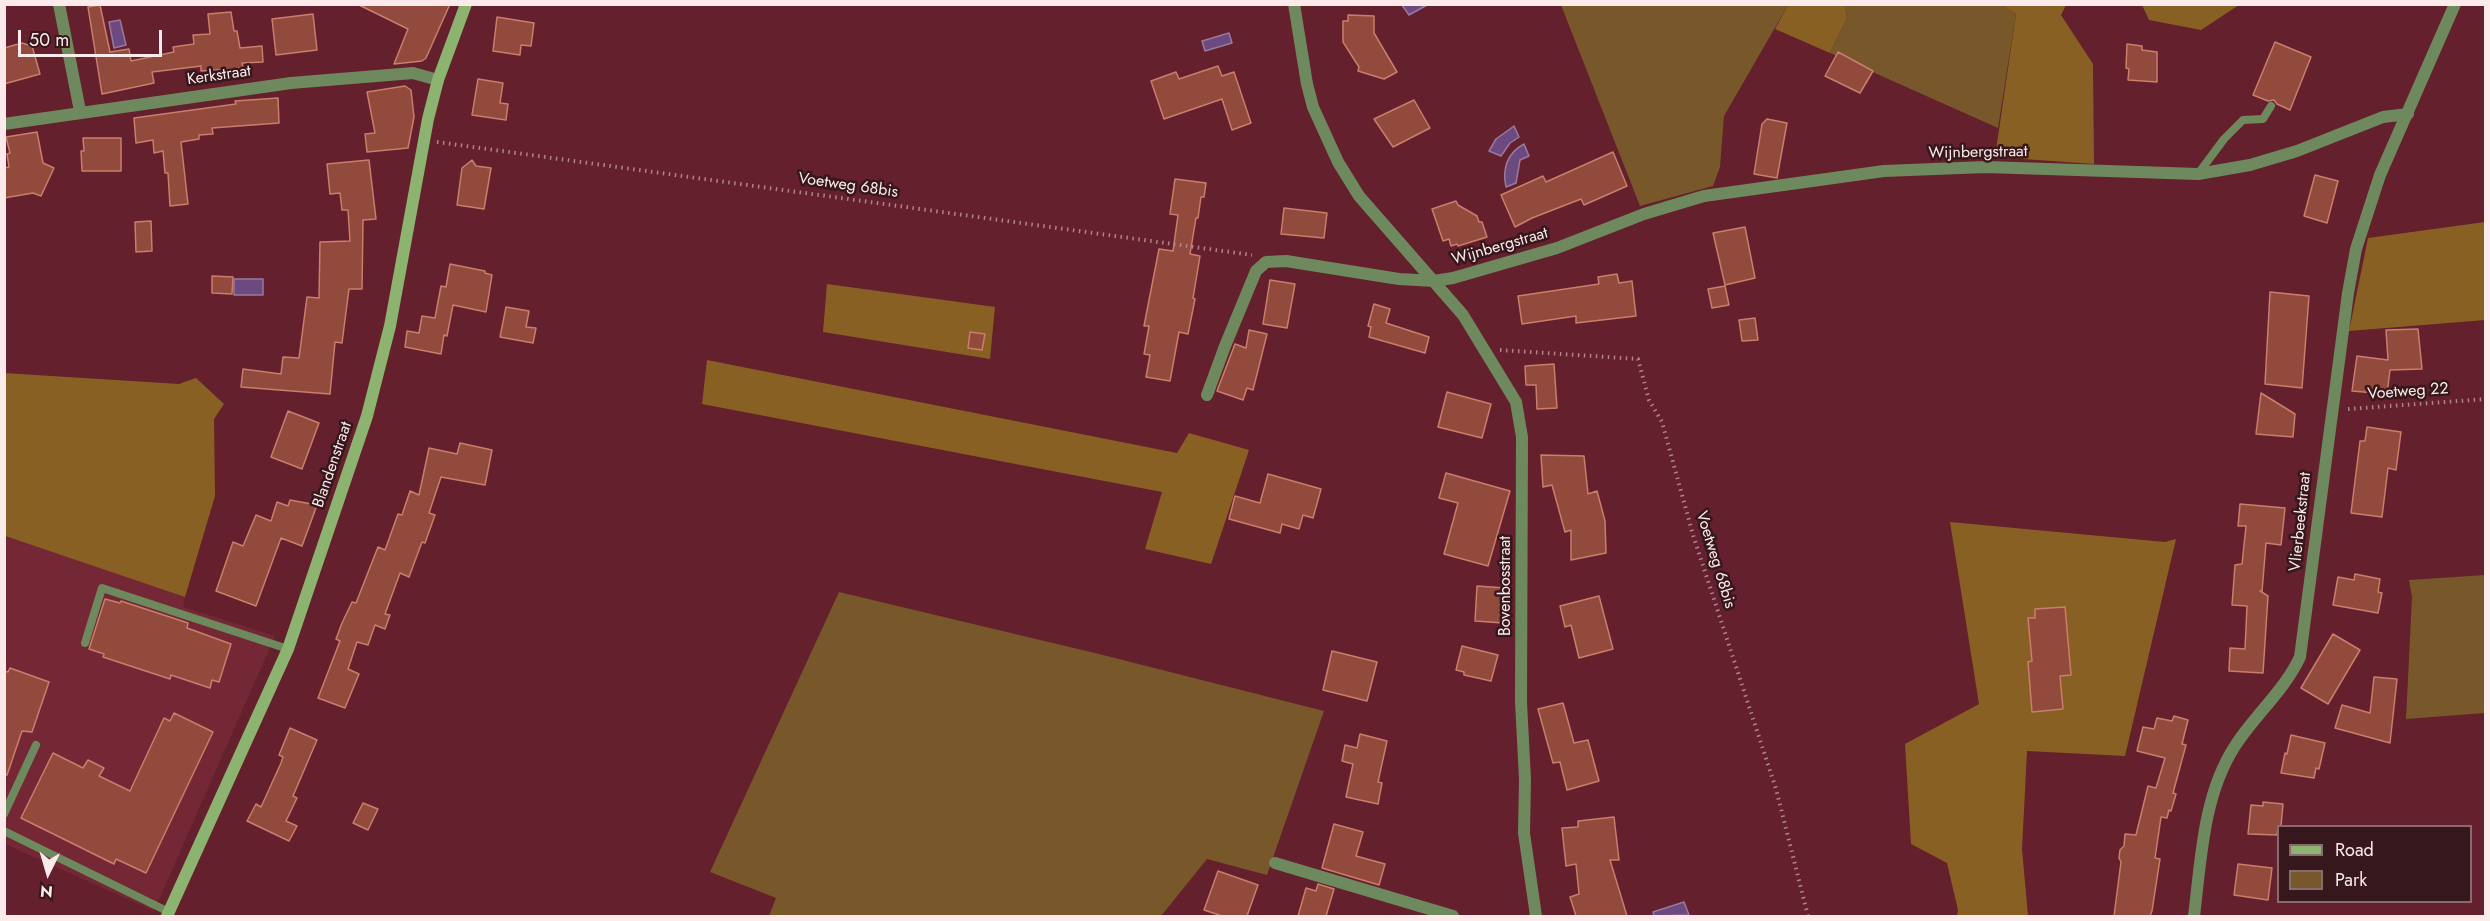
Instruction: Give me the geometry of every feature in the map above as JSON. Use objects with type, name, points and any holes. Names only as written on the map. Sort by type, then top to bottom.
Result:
[{"type":"street","points":[[59,4],[80,111]]},
{"type":"street","name":"Blandenstraat","points":[[168,914],[288,649],[367,416],[390,326],[424,140],[438,80],[466,4]]},
{"type":"street","name":"Bovenbosstraat","points":[[1294,4],[1313,107],[1338,162],[1359,196],[1463,315],[1516,402],[1522,437],[1521,702],[1525,780],[1524,833],[1536,916]]},
{"type":"street","points":[[2408,114],[2455,4]]},
{"type":"street","name":"Kerkstraat","points":[[4,124],[80,111],[291,83],[413,73],[438,80]]},
{"type":"street","name":"Wijnbergstraat","points":[[1434,281],[1453,278],[1557,248],[1644,214],[1704,196],[1884,171],[1986,167],[2198,174],[2250,165],[2297,151],[2383,117],[2408,114]]},
{"type":"street","name":"Vlierbeekstraat","points":[[2194,916],[2209,811],[2219,779],[2233,749],[2250,724],[2291,676],[2300,657],[2306,621],[2315,527],[2356,249],[2380,175],[2408,114]]},
{"type":"street","points":[[1207,395],[1256,271],[1266,262],[1286,261],[1399,279],[1434,281]]},
{"type":"street","points":[[1275,863],[1453,916]]},
{"type":"lane","points":[[2198,174],[2224,139],[2242,120],[2263,119],[2271,106]]},
{"type":"lane","points":[[85,643],[102,588],[288,649]]},
{"type":"lane","points":[[4,814],[36,745]]},
{"type":"lane","points":[[4,831],[168,914]]},
{"type":"path","name":"Voetweg 68bis","points":[[424,140],[1223,249],[1253,255],[1266,262]]},
{"type":"path","name":"Voetweg 68bis","points":[[1485,349],[1638,359],[1648,400],[1662,422],[1693,535],[1776,789],[1808,916]]},
{"type":"path","name":"Voetweg 22","points":[[2332,410],[2486,399]]},
{"type":"shaded area","points":[[1402,5],[1427,5],[1409,15]]},
{"type":"shaded area","points":[[1788,5],[1845,5],[1847,18],[1830,53],[1775,29]]},
{"type":"shaded area","points":[[2002,5],[2066,5],[2061,15],[2093,64],[2094,164],[1995,157],[2016,14]]},
{"type":"shaded area","points":[[2142,5],[2239,5],[2201,30],[2149,20]]},
{"type":"shaded area","points":[[120,20],[126,45],[114,48],[109,22]]},
{"type":"shaded area","points":[[1229,33],[1232,43],[1205,51],[1202,41]]},
{"type":"shaded area","points":[[1514,126],[1519,137],[1510,143],[1501,156],[1489,151],[1496,139]]},
{"type":"shaded area","points":[[1524,144],[1529,156],[1520,160],[1516,183],[1506,187],[1507,162],[1513,152]]},
{"type":"shaded area","points":[[2485,222],[2485,320],[2349,331],[2368,238]]},
{"type":"shaded area","points":[[234,279],[263,279],[263,295],[234,295]]},
{"type":"shaded area","points":[[827,284],[995,307],[990,359],[823,332]]},
{"type":"shaded area","points":[[707,360],[1177,453],[1189,433],[1249,450],[1211,564],[1145,549],[1162,492],[702,404]]},
{"type":"shaded area","points":[[4,373],[179,384],[196,378],[224,404],[214,419],[215,496],[185,597],[5,536]]},
{"type":"shaded area","points":[[1950,522],[2165,542],[2176,539],[2125,756],[2027,751],[2022,849],[2028,916],[1957,916],[1958,910],[1947,863],[1911,844],[1905,744],[1979,704]]},
{"type":"shaded area","points":[[4,536],[185,597],[183,607],[275,636],[154,911],[5,844]]},
{"type":"shaded area","points":[[1684,902],[1689,915],[1654,916],[1653,912]]},
{"type":"green space","points":[[1561,5],[1788,5],[1724,116],[1720,167],[1713,186],[1640,206]]},
{"type":"green space","points":[[1845,5],[2002,5],[2016,14],[1998,128],[1830,53],[1847,18]]},
{"type":"green space","points":[[2485,575],[2485,713],[2406,719],[2412,597],[2409,580]]},
{"type":"green space","points":[[839,592],[1324,711],[1267,875],[1207,859],[1161,916],[769,916],[776,898],[710,872]]},
{"type":"building","points":[[357,4],[450,4],[426,58],[422,61],[394,64],[408,29]]},
{"type":"building","points":[[100,5],[110,52],[129,49],[131,61],[174,52],[173,47],[194,44],[193,35],[210,34],[208,14],[231,12],[240,48],[262,46],[263,62],[242,63],[243,68],[201,71],[201,66],[152,72],[154,83],[102,94],[88,7]]},
{"type":"building","points":[[313,14],[317,50],[276,55],[272,19]]},
{"type":"building","points":[[1348,15],[1374,16],[1374,33],[1397,72],[1384,79],[1358,71],[1359,67],[1343,42],[1343,21],[1348,21]]},
{"type":"building","points":[[497,17],[534,23],[531,46],[521,45],[520,55],[493,51]]},
{"type":"building","points":[[2275,42],[2311,57],[2290,110],[2277,104],[2274,100],[2268,101],[2253,95]]},
{"type":"building","points":[[22,43],[32,46],[40,74],[4,84],[4,48]]},
{"type":"building","points":[[2127,44],[2142,46],[2142,50],[2157,52],[2157,82],[2128,80]]},
{"type":"building","points":[[1838,52],[1873,71],[1860,93],[1825,76]]},
{"type":"building","points":[[1218,66],[1222,76],[1234,72],[1251,123],[1232,130],[1222,99],[1164,119],[1151,81],[1176,72],[1179,79]]},
{"type":"building","points":[[478,79],[503,83],[500,103],[508,104],[506,120],[472,115]]},
{"type":"building","points":[[405,86],[411,90],[414,117],[408,148],[367,152],[365,134],[375,133],[367,92]]},
{"type":"building","points":[[278,98],[279,123],[212,128],[213,134],[199,135],[199,139],[181,142],[188,204],[170,206],[168,173],[165,173],[163,151],[154,153],[153,140],[136,143],[134,118],[236,104],[235,101]]},
{"type":"building","points":[[1414,100],[1430,128],[1393,147],[1374,119]]},
{"type":"building","points":[[1767,119],[1787,123],[1777,178],[1754,174],[1762,124]]},
{"type":"building","points":[[37,132],[43,163],[54,168],[41,196],[33,193],[4,198],[4,168],[9,167],[7,154],[10,153],[6,137]]},
{"type":"building","points":[[83,138],[121,138],[121,171],[82,171]]},
{"type":"building","points":[[1613,152],[1627,186],[1584,205],[1581,199],[1515,227],[1501,195],[1543,176],[1546,182]]},
{"type":"building","points":[[369,160],[376,219],[363,220],[362,289],[349,289],[342,343],[335,342],[330,394],[241,387],[243,369],[281,374],[283,357],[299,358],[307,297],[319,298],[320,242],[350,241],[348,210],[342,210],[340,193],[330,194],[327,164]]},
{"type":"building","points":[[472,160],[476,166],[491,168],[484,209],[457,205],[462,168]]},
{"type":"building","points":[[2315,175],[2338,181],[2327,223],[2304,216]]},
{"type":"building","points":[[1175,179],[1206,183],[1198,218],[1196,218],[1190,254],[1200,256],[1193,298],[1195,299],[1188,334],[1179,332],[1170,381],[1146,377],[1150,355],[1144,354],[1149,326],[1144,326],[1159,249],[1173,251],[1178,215],[1170,214]]},
{"type":"building","points":[[1456,201],[1458,205],[1477,216],[1479,222],[1482,222],[1487,237],[1458,246],[1457,244],[1451,246],[1449,239],[1443,241],[1432,209]]},
{"type":"building","points":[[1284,208],[1327,213],[1324,238],[1281,234]]},
{"type":"building","points":[[151,221],[152,251],[136,252],[135,222]]},
{"type":"building","points":[[1745,227],[1755,278],[1725,285],[1713,233]]},
{"type":"building","points":[[450,264],[485,271],[492,275],[486,312],[453,305],[441,354],[405,347],[407,331],[419,333],[422,316],[435,318],[441,286],[446,287]]},
{"type":"building","points":[[1617,274],[1619,283],[1632,281],[1636,316],[1576,323],[1576,316],[1522,324],[1518,296],[1599,284],[1598,277]]},
{"type":"building","points":[[212,276],[233,277],[232,294],[212,293]]},
{"type":"building","points":[[1270,280],[1295,284],[1287,328],[1263,324]]},
{"type":"building","points":[[1725,286],[1729,305],[1712,308],[1708,289]]},
{"type":"building","points":[[2270,292],[2309,296],[2302,388],[2265,384]]},
{"type":"building","points":[[1374,304],[1390,309],[1386,323],[1429,337],[1425,353],[1369,337],[1371,327],[1368,326]]},
{"type":"building","points":[[506,307],[529,311],[526,327],[536,328],[533,343],[500,337]]},
{"type":"building","points":[[1755,318],[1758,340],[1742,341],[1739,320]]},
{"type":"building","points":[[2418,329],[2422,369],[2390,370],[2387,394],[2352,391],[2357,356],[2388,360],[2386,330]]},
{"type":"building","points":[[1249,330],[1267,334],[1253,390],[1247,388],[1243,400],[1217,391],[1235,344],[1246,348]]},
{"type":"building","points":[[970,332],[985,334],[982,350],[968,348]]},
{"type":"building","points":[[1554,364],[1557,408],[1537,409],[1536,385],[1526,385],[1525,366]]},
{"type":"building","points":[[1447,392],[1491,404],[1482,438],[1438,427]]},
{"type":"building","points":[[2261,393],[2295,414],[2293,437],[2256,434]]},
{"type":"building","points":[[288,411],[319,423],[302,469],[271,457]]},
{"type":"building","points":[[2367,427],[2401,432],[2396,470],[2388,468],[2382,517],[2351,513],[2360,441],[2365,441]]},
{"type":"building","points":[[460,443],[492,450],[485,485],[441,477],[429,513],[435,515],[425,543],[422,542],[409,577],[400,573],[385,614],[390,615],[385,629],[375,625],[368,645],[357,642],[348,669],[359,674],[345,708],[318,698],[340,641],[336,639],[342,623],[352,602],[356,603],[378,547],[385,550],[398,514],[402,515],[410,491],[419,495],[429,448],[457,454]]},
{"type":"building","points":[[1541,455],[1584,456],[1588,494],[1597,491],[1605,521],[1606,553],[1571,560],[1571,530],[1565,532],[1552,485],[1543,487]]},
{"type":"building","points":[[1446,473],[1510,491],[1488,566],[1444,554],[1458,503],[1439,498]]},
{"type":"building","points":[[1268,474],[1321,489],[1313,518],[1303,515],[1299,529],[1282,524],[1280,533],[1229,519],[1235,496],[1260,503]]},
{"type":"building","points":[[290,500],[317,505],[302,546],[281,538],[256,606],[216,591],[233,542],[243,546],[256,515],[271,521],[277,502],[288,506]]},
{"type":"building","points":[[2240,504],[2285,508],[2281,545],[2266,543],[2262,592],[2260,591],[2268,596],[2263,673],[2229,671],[2230,648],[2245,649],[2247,606],[2232,605],[2235,565],[2242,564],[2246,526],[2238,526]]},
{"type":"building","points":[[2355,574],[2380,579],[2378,592],[2382,593],[2378,613],[2333,605],[2338,577],[2354,580]]},
{"type":"building","points":[[1477,586],[1505,588],[1503,623],[1475,621]]},
{"type":"building","points":[[1599,596],[1613,649],[1579,658],[1571,625],[1565,627],[1560,606]]},
{"type":"building","points":[[105,599],[120,603],[121,601],[188,623],[187,628],[231,644],[219,682],[212,680],[210,688],[171,675],[170,679],[103,657],[104,654],[89,649]]},
{"type":"building","points":[[2065,607],[2071,675],[2060,676],[2063,709],[2032,712],[2028,662],[2032,661],[2028,618],[2035,618],[2035,609]]},
{"type":"building","points":[[2333,634],[2360,650],[2328,704],[2301,688]]},
{"type":"building","points":[[1462,646],[1498,655],[1491,681],[1464,675],[1464,672],[1456,670]]},
{"type":"building","points":[[1332,651],[1377,662],[1367,701],[1323,690]]},
{"type":"building","points":[[10,668],[49,682],[32,732],[22,731],[7,775],[4,775],[4,671],[8,672]]},
{"type":"building","points":[[2374,677],[2397,679],[2390,743],[2335,728],[2342,705],[2370,713]]},
{"type":"building","points":[[1563,703],[1574,743],[1588,740],[1599,781],[1567,790],[1560,762],[1553,763],[1538,709]]},
{"type":"building","points":[[174,713],[213,732],[146,873],[116,859],[114,864],[21,818],[53,753],[83,768],[88,760],[104,768],[99,776],[130,791],[164,718],[170,721]]},
{"type":"building","points":[[2174,716],[2188,720],[2182,744],[2186,745],[2173,793],[2176,794],[2171,811],[2169,810],[2167,818],[2161,817],[2155,858],[2160,859],[2152,911],[2150,916],[2114,916],[2121,862],[2120,850],[2124,846],[2125,834],[2136,835],[2148,786],[2156,788],[2165,758],[2137,751],[2143,727],[2154,729],[2157,718],[2172,721]]},
{"type":"building","points":[[290,728],[317,740],[293,796],[297,798],[286,821],[297,826],[289,841],[247,821],[256,804],[261,807],[281,763],[283,757],[279,755]]},
{"type":"building","points":[[1360,734],[1387,741],[1378,782],[1382,783],[1378,804],[1346,797],[1353,764],[1342,761],[1345,745],[1357,748]]},
{"type":"building","points":[[2291,735],[2325,743],[2319,769],[2316,768],[2314,778],[2281,773]]},
{"type":"building","points":[[2263,802],[2283,804],[2281,825],[2277,825],[2277,835],[2248,834],[2251,805],[2263,806]]},
{"type":"building","points":[[363,803],[378,809],[368,830],[353,823]]},
{"type":"building","points":[[1614,817],[1619,860],[1610,860],[1627,916],[1576,916],[1570,897],[1579,894],[1576,864],[1566,866],[1562,828],[1578,827],[1578,821]]},
{"type":"building","points":[[1334,824],[1363,832],[1356,856],[1385,864],[1379,885],[1322,868]]},
{"type":"building","points":[[2238,864],[2272,868],[2268,900],[2234,895]]},
{"type":"building","points":[[1218,871],[1258,885],[1247,916],[1222,916],[1204,910]]},
{"type":"building","points":[[1318,884],[1334,889],[1326,916],[1298,916],[1306,888],[1316,891]]}]
